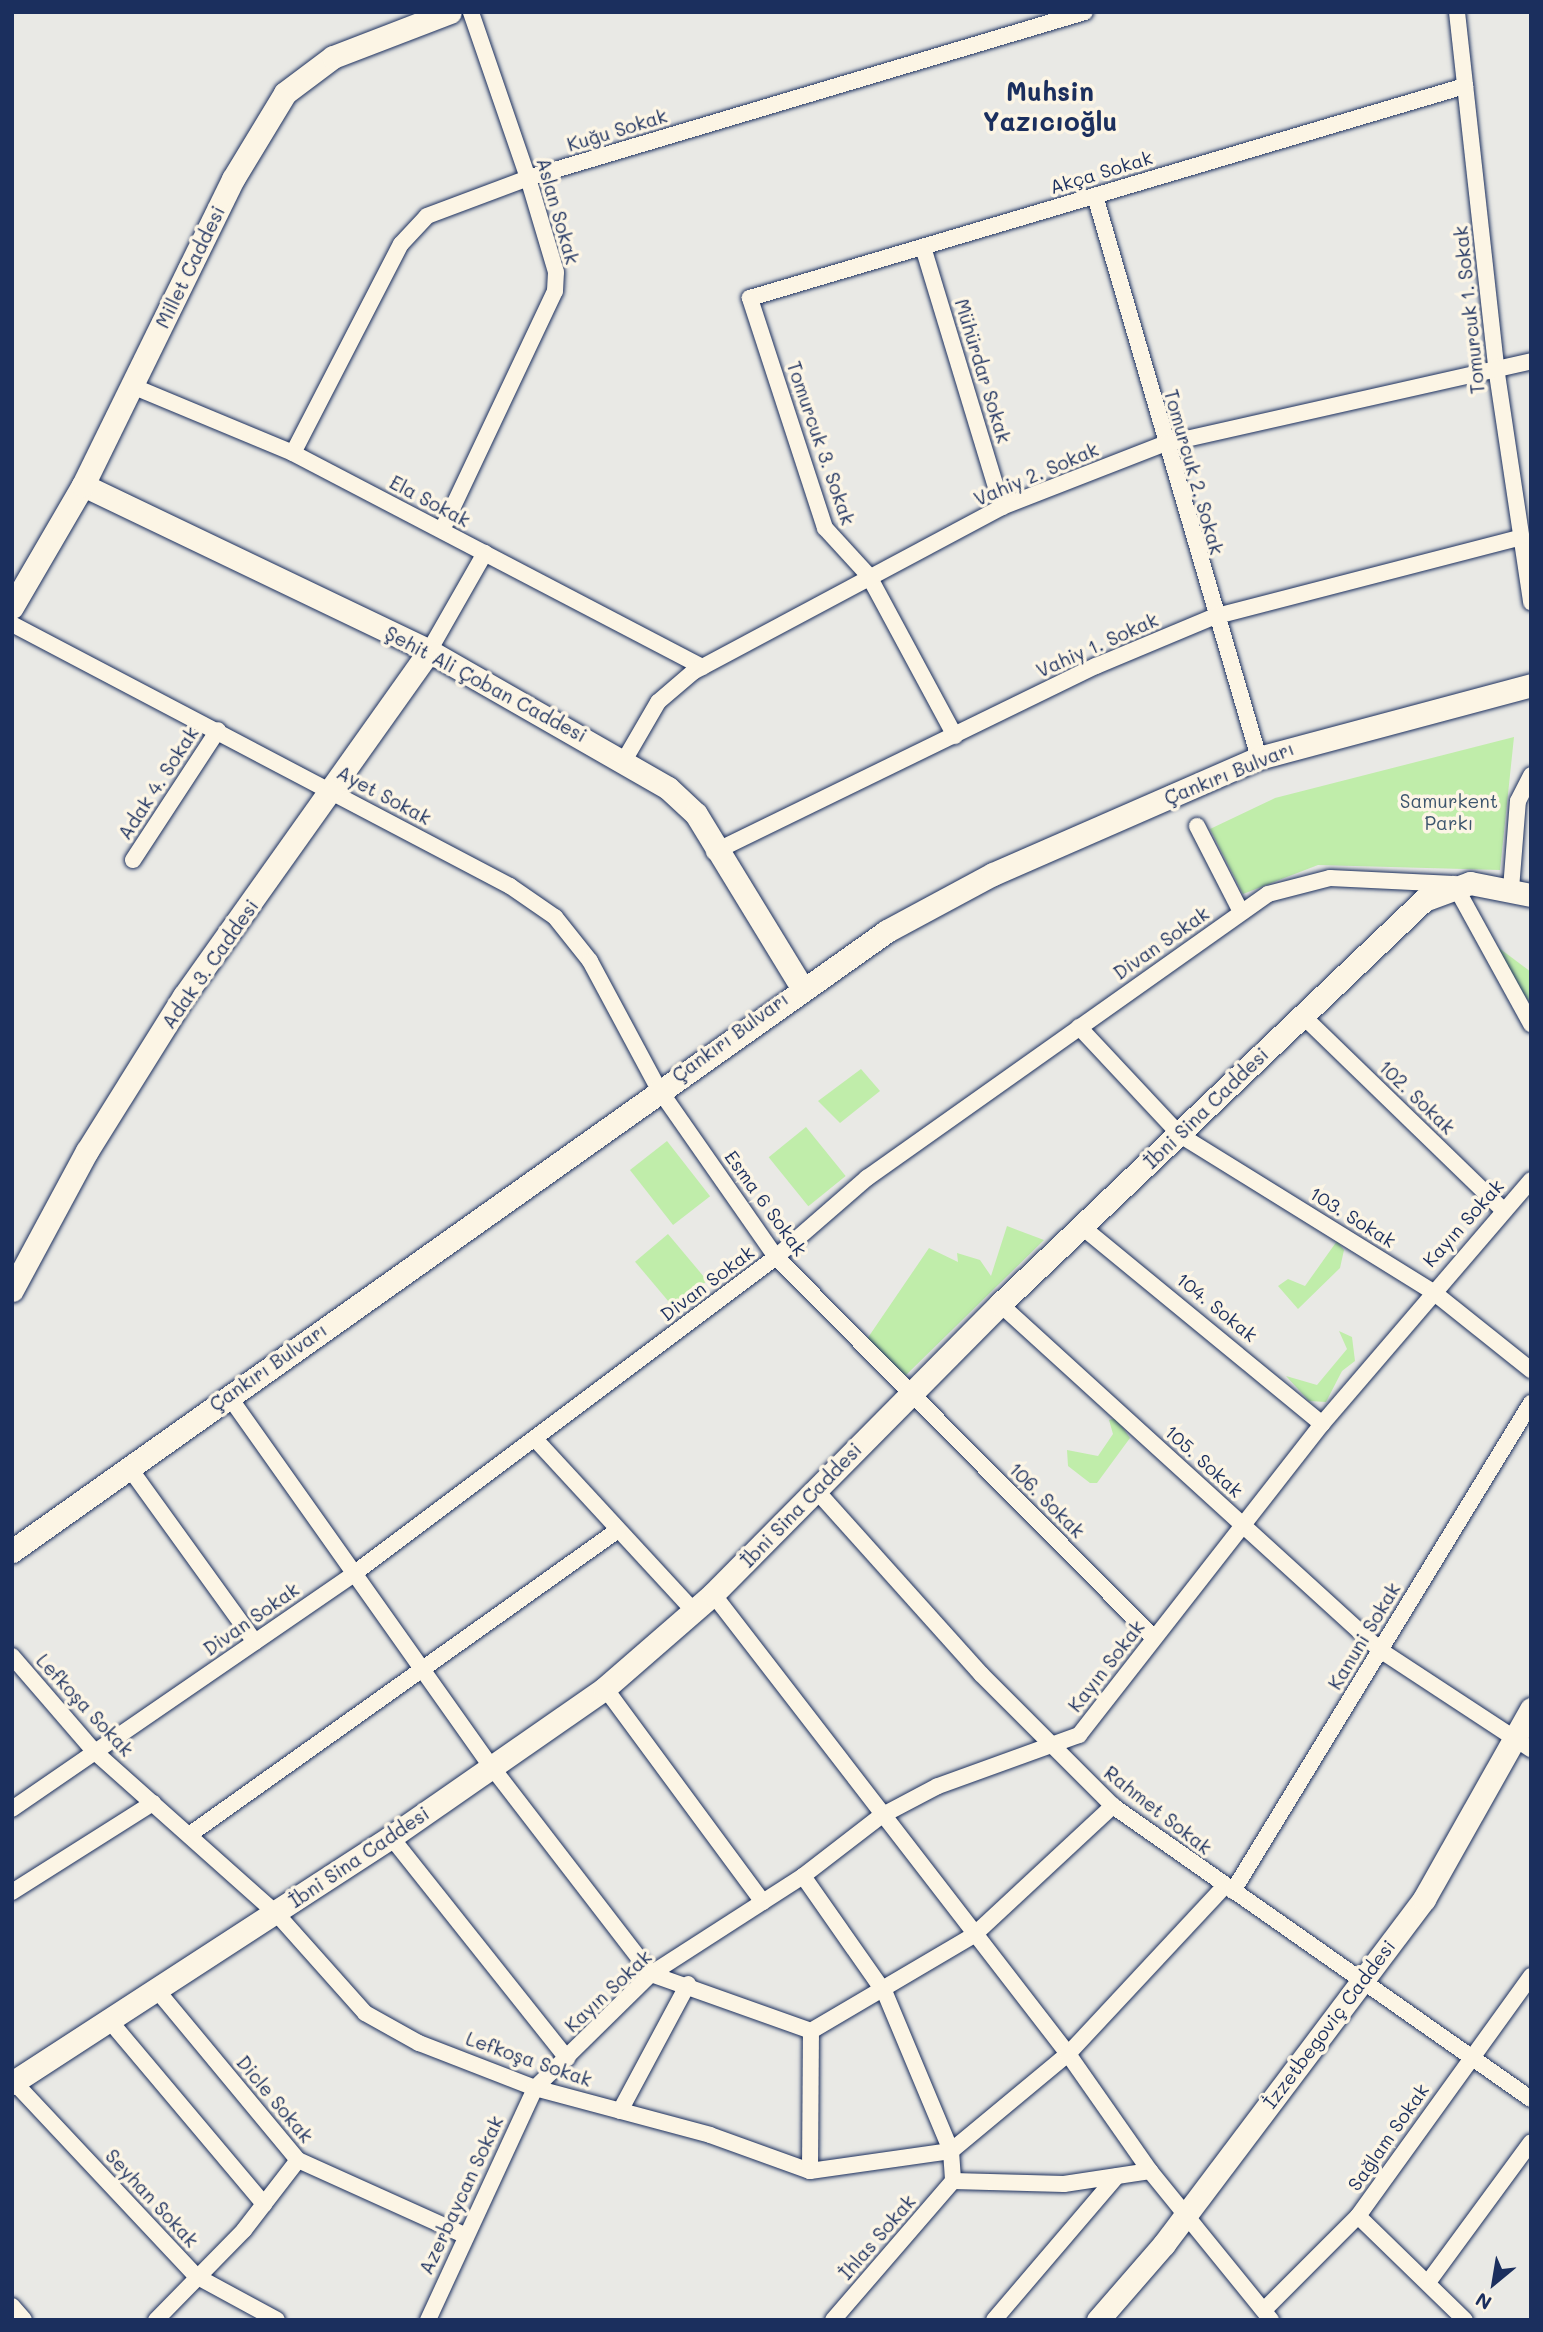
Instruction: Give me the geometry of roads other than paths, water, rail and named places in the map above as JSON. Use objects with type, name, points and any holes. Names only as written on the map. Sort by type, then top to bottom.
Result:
[{"type":"street","name":"Millet Caddesi","points":[[12,607],[83,485],[233,179],[285,93],[333,57],[450,12]]},
{"type":"street","name":"Aslan Sokak","points":[[442,530],[555,291],[556,272],[528,178],[471,12]]},
{"type":"street","name":"Kuğu Sokak","points":[[293,453],[413,227],[447,206],[528,178],[1042,18],[1085,12]]},
{"type":"street","name":"Tomurcuk 1. Sokak","points":[[1457,12],[1496,367],[1519,538],[1531,602]]},
{"type":"street","name":"Akça Sokak","points":[[750,298],[1465,86]]},
{"type":"street","name":"Tomurcuk 2. Sokak","points":[[1095,196],[1213,617],[1259,758]]},
{"type":"street","name":"Mühürdar Sokak","points":[[923,247],[1002,507]]},
{"type":"street","name":"Tomurcuk 3. Sokak","points":[[750,298],[825,528],[869,576],[955,736]]},
{"type":"street","name":"Vahiy 2. Sokak","points":[[625,759],[658,702],[703,667],[1002,507],[1164,444],[1531,361]]},
{"type":"street","name":"Ela Sokak","points":[[132,386],[293,453],[703,667]]},
{"type":"street","name":"Şehit Ali Çoban Caddesi","points":[[83,485],[429,651],[625,759],[696,814],[714,852],[801,986]]},
{"type":"street","name":"Vahiy 1. Sokak","points":[[714,852],[955,736],[1213,617],[1519,538]]},
{"type":"street","points":[[429,651],[485,554]]},
{"type":"street","name":"Ayet Sokak","points":[[12,624],[218,730],[510,886],[555,917],[590,961],[658,1088]]},
{"type":"street","name":"Adak 3. Caddesi","points":[[12,1290],[87,1151],[184,996],[332,792],[429,651]]},
{"type":"street","name":"Çankırı Bulvarı","points":[[12,1551],[801,986],[983,879],[1259,758],[1531,685]]},
{"type":"street","name":"Adak 4. Sokak","points":[[133,860],[218,730]]},
{"type":"street","points":[[1454,884],[1521,892],[1518,801],[1531,775]]},
{"type":"street","points":[[1197,826],[1241,912]]},
{"type":"street","name":"Divan Sokak","points":[[12,1809],[352,1575],[536,1440],[776,1257],[867,1178],[1241,912],[1311,880],[1454,884]]},
{"type":"street","points":[[1454,884],[1531,1024]]},
{"type":"street","name":"İbni Sina Caddesi","points":[[13,2082],[391,1837],[605,1688],[713,1594],[910,1392],[1302,1015],[1415,908],[1454,884]]},
{"type":"street","name":"102. Sokak","points":[[1302,1015],[1503,1210]]},
{"type":"street","name":"103. Sokak","points":[[1079,1027],[1180,1135],[1432,1291],[1531,1370]]},
{"type":"street","name":"Esma 6 Sokak","points":[[658,1088],[776,1257],[910,1392]]},
{"type":"street","name":"Kayın Sokak","points":[[535,2088],[651,1974],[803,1876],[881,1815],[938,1786],[1053,1749],[1079,1735],[1322,1424],[1432,1291],[1531,1180]]},
{"type":"street","name":"104. Sokak","points":[[1081,1226],[1322,1424]]},
{"type":"street","name":"105. Sokak","points":[[1000,1304],[1380,1650],[1523,1744]]},
{"type":"street","name":"106. Sokak","points":[[910,1392],[1154,1638]]},
{"type":"street","points":[[228,1395],[352,1575],[491,1766],[651,1974],[688,1984],[811,2031],[885,1993],[974,1935],[1113,1806]]},
{"type":"street","name":"Kanuni Sokak","points":[[951,2151],[1068,2054],[1228,1889],[1380,1650],[1531,1403]]},
{"type":"street","points":[[536,1440],[694,1611]]},
{"type":"street","points":[[128,1466],[256,1642]]},
{"type":"street","name":"Rahmet Sokak","points":[[816,1490],[1053,1749],[1113,1806],[1531,2099]]},
{"type":"street","points":[[189,1835],[424,1673],[618,1530]]},
{"type":"street","points":[[713,1594],[1068,2054],[1150,2171],[1268,2315]]},
{"type":"street","name":"Lefkoşa Sokak","points":[[12,1656],[95,1752],[276,1913],[365,2012],[419,2043],[535,2088],[620,2111],[810,2171],[951,2151]]},
{"type":"street","points":[[605,1688],[763,1902]]},
{"type":"street","name":"İzzetbegoviç Caddesi","points":[[1098,2320],[1187,2214],[1444,1871],[1523,1744],[1531,1709]]},
{"type":"street","points":[[12,1892],[153,1803]]},
{"type":"street","points":[[391,1837],[567,2059]]},
{"type":"street","points":[[803,1876],[885,1993],[951,2151],[953,2181],[1064,2184],[1150,2171]]},
{"type":"street","name":"Sağlam Sokak","points":[[1268,2315],[1358,2216],[1471,2055],[1531,1976]]},
{"type":"street","points":[[620,2111],[688,1984]]},
{"type":"street","name":"Dicle Sokak","points":[[156,1989],[298,2160],[464,2235]]},
{"type":"street","points":[[109,2020],[264,2204]]},
{"type":"street","points":[[810,2171],[811,2031]]},
{"type":"street","name":"Seyhan Sokak","points":[[13,2082],[196,2276],[272,2319]]},
{"type":"street","name":"Azerbaycan Sokak","points":[[428,2320],[464,2235],[535,2088]]},
{"type":"street","points":[[1429,2281],[1531,2142]]},
{"type":"street","points":[[156,2320],[264,2204],[298,2160]]},
{"type":"street","points":[[994,2320],[1117,2176]]},
{"type":"street","name":"İhlas Sokak","points":[[833,2320],[953,2181]]},
{"type":"street","points":[[1358,2216],[1429,2281],[1465,2320]]},
{"type":"street","points":[[12,2306],[24,2320]]},
{"type":"district","name":"Muhsin Yazıcıoğlu","points":[[1050,107]]},
{"type":"park label","name":"Samurkent Parkı","points":[[1449,812]]}]
